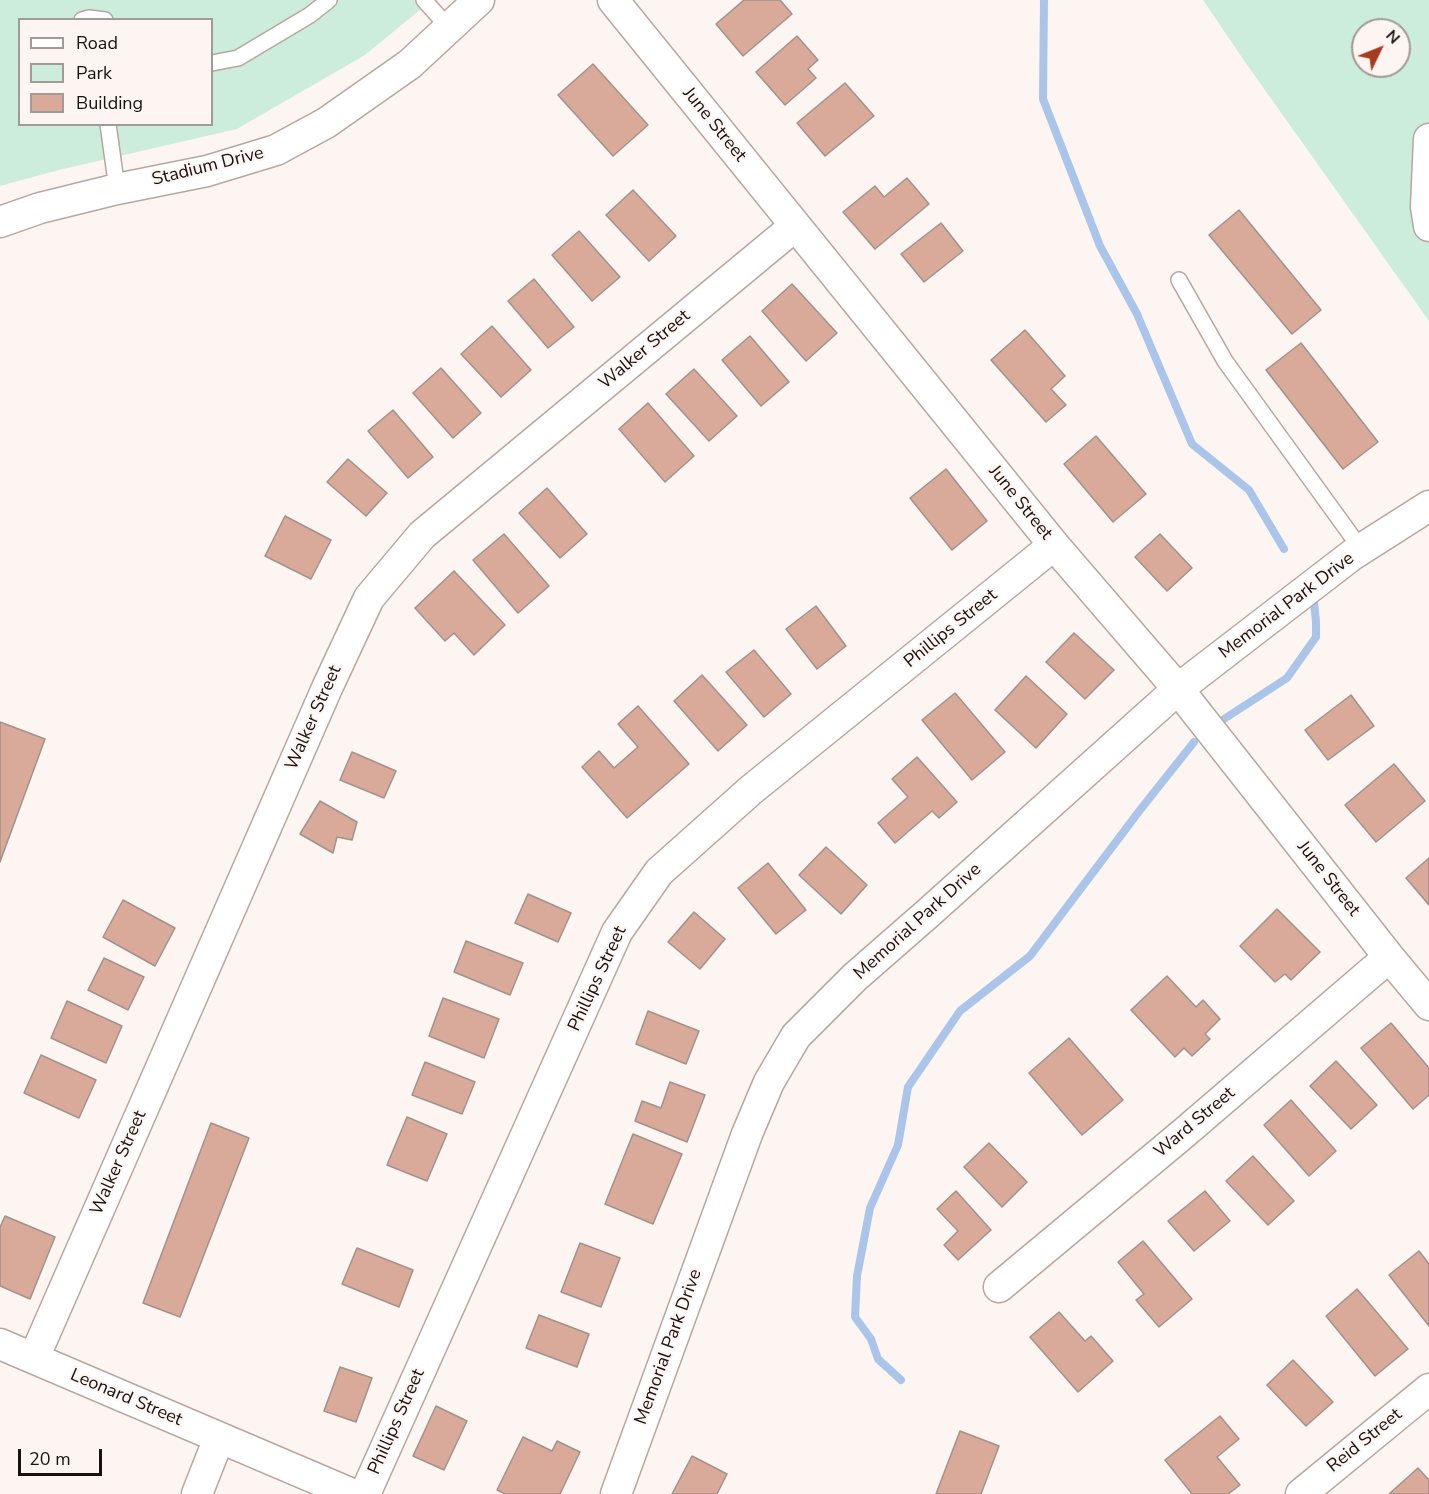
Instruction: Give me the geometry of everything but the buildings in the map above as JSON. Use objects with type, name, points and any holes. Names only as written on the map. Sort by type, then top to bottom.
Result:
[{"type":"street","name":"Stadium Drive","points":[[0,222],[40,208],[117,189],[207,171],[276,150],[326,123],[410,64],[479,0]]},
{"type":"street","name":"June Street","points":[[614,0],[1054,545],[1178,689],[1429,1005]]},
{"type":"street","points":[[1429,139],[1426,207],[1429,226]]},
{"type":"street","name":"Walker Street","points":[[34,1358],[327,688],[369,598],[422,535],[795,226]]},
{"type":"street","name":"Memorial Park Drive","points":[[616,1494],[747,1134],[769,1082],[796,1036],[855,977],[1178,689],[1361,549],[1429,506]]},
{"type":"street","name":"Phillips Street","points":[[365,1494],[617,932],[659,872],[751,790],[1054,545]]},
{"type":"street","name":"Ward Street","points":[[999,1287],[1184,1133],[1389,957]]},
{"type":"street","name":"Leonard Street","points":[[0,1344],[352,1494]]},
{"type":"street","name":"Reid Street","points":[[1301,1494],[1429,1389]]},
{"type":"street","points":[[197,1494],[219,1438]]},
{"type":"lane","points":[[213,63],[238,58],[310,15],[329,0]]},
{"type":"lane","points":[[424,0],[449,28]]},
{"type":"lane","points":[[108,126],[117,189]]},
{"type":"lane","points":[[1179,280],[1224,361],[1361,549]]},
{"type":"green space","points":[[0,0],[432,0],[365,55],[237,129],[0,186]]},
{"type":"green space","points":[[1203,0],[1429,0],[1429,321],[1245,62]]},
{"type":"waterway","points":[[1044,0],[1043,99],[1100,246],[1137,314],[1192,444],[1249,490],[1284,549]]},
{"type":"waterway","points":[[1224,719],[1287,678],[1316,637],[1314,602]]},
{"type":"waterway","points":[[901,1380],[878,1359],[871,1339],[855,1317],[857,1276],[870,1208],[898,1145],[908,1087],[960,1011],[1030,956],[1194,742]]}]
